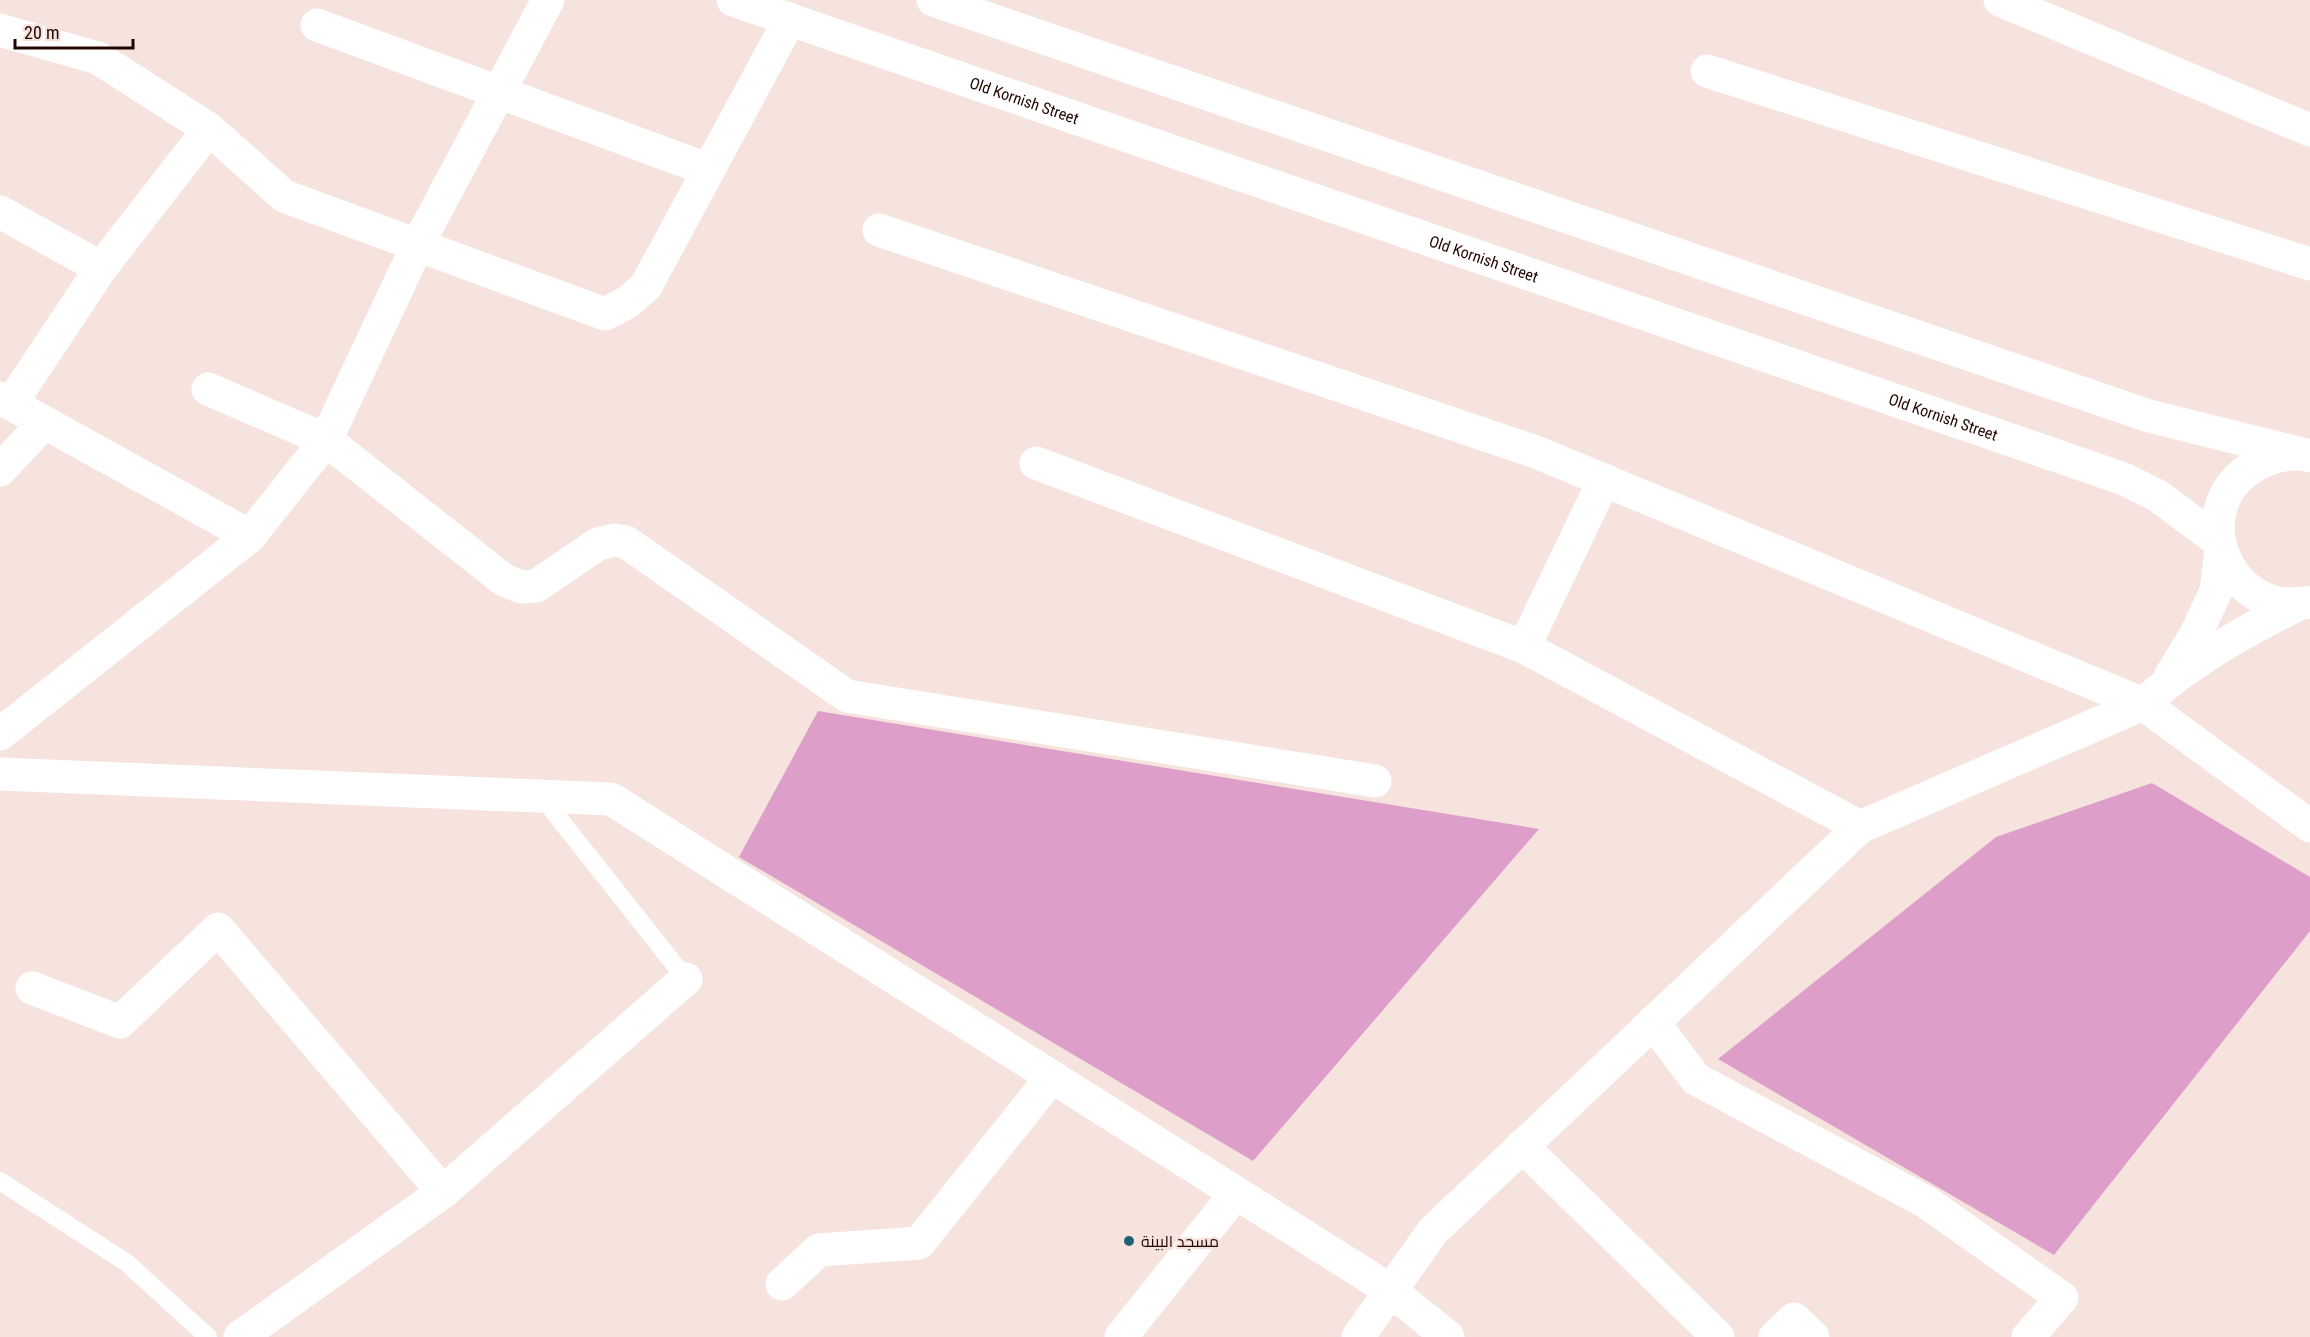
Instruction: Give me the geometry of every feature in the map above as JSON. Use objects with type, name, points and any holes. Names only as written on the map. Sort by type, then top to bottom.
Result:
[{"type":"street","points":[[0,734],[250,537],[326,440],[418,244],[548,0]]},
{"type":"street","name":"Old Kornish Street","points":[[733,0],[2124,479],[2158,496],[2221,546]]},
{"type":"street","points":[[933,0],[2150,416],[2308,455]]},
{"type":"street","points":[[2000,0],[2310,130]]},
{"type":"street","points":[[0,30],[98,58],[209,129],[284,196],[605,314],[628,302],[646,286],[790,19]]},
{"type":"street","points":[[317,25],[709,170]]},
{"type":"street","points":[[1707,71],[2310,264]]},
{"type":"street","points":[[209,129],[101,268],[6,401],[250,537]]},
{"type":"street","points":[[0,212],[101,268]]},
{"type":"street","points":[[879,230],[1536,452],[2143,704],[2310,826]]},
{"type":"street","points":[[208,389],[326,440],[504,580],[521,587],[536,586],[598,544],[614,540],[626,542],[847,696],[1375,781]]},
{"type":"street","points":[[0,470],[44,423]]},
{"type":"street","points":[[2304,603],[2279,603],[2244,586],[2230,572],[2221,546],[2218,527],[2222,504],[2233,484],[2249,469],[2269,458],[2287,454],[2308,455]]},
{"type":"street","points":[[1036,462],[1524,647],[1860,827]]},
{"type":"street","points":[[1524,647],[1604,480]]},
{"type":"street","points":[[2167,682],[2196,634],[2216,591],[2221,546]]},
{"type":"street","points":[[1358,1337],[1432,1230],[1860,827],[2143,704],[2167,682],[2241,634],[2304,603]]},
{"type":"street","points":[[0,774],[611,799],[1390,1290],[1449,1337]]},
{"type":"street","points":[[32,988],[120,1022],[218,929],[443,1192]]},
{"type":"street","points":[[240,1337],[443,1192],[686,979]]},
{"type":"street","points":[[1653,1022],[1696,1079],[1926,1202],[2062,1298],[2028,1337]]},
{"type":"street","points":[[782,1284],[819,1250],[919,1243],[1052,1077]]},
{"type":"street","points":[[1522,1146],[1718,1337]]},
{"type":"street","points":[[1121,1337],[1236,1193]]},
{"type":"street","points":[[1775,1337],[1794,1319],[1813,1337]]},
{"type":"lane","points":[[542,797],[686,979]]},
{"type":"lane","points":[[0,1182],[127,1263],[208,1337]]},
{"type":"shaded area","points":[[818,711],[1539,829],[1253,1161],[739,857]]},
{"type":"shaded area","points":[[2152,783],[2310,877],[2310,931],[2054,1255],[1718,1059],[1996,837]]},
{"type":"place","name":"مسجد البينة","points":[[1129,1241]]}]
